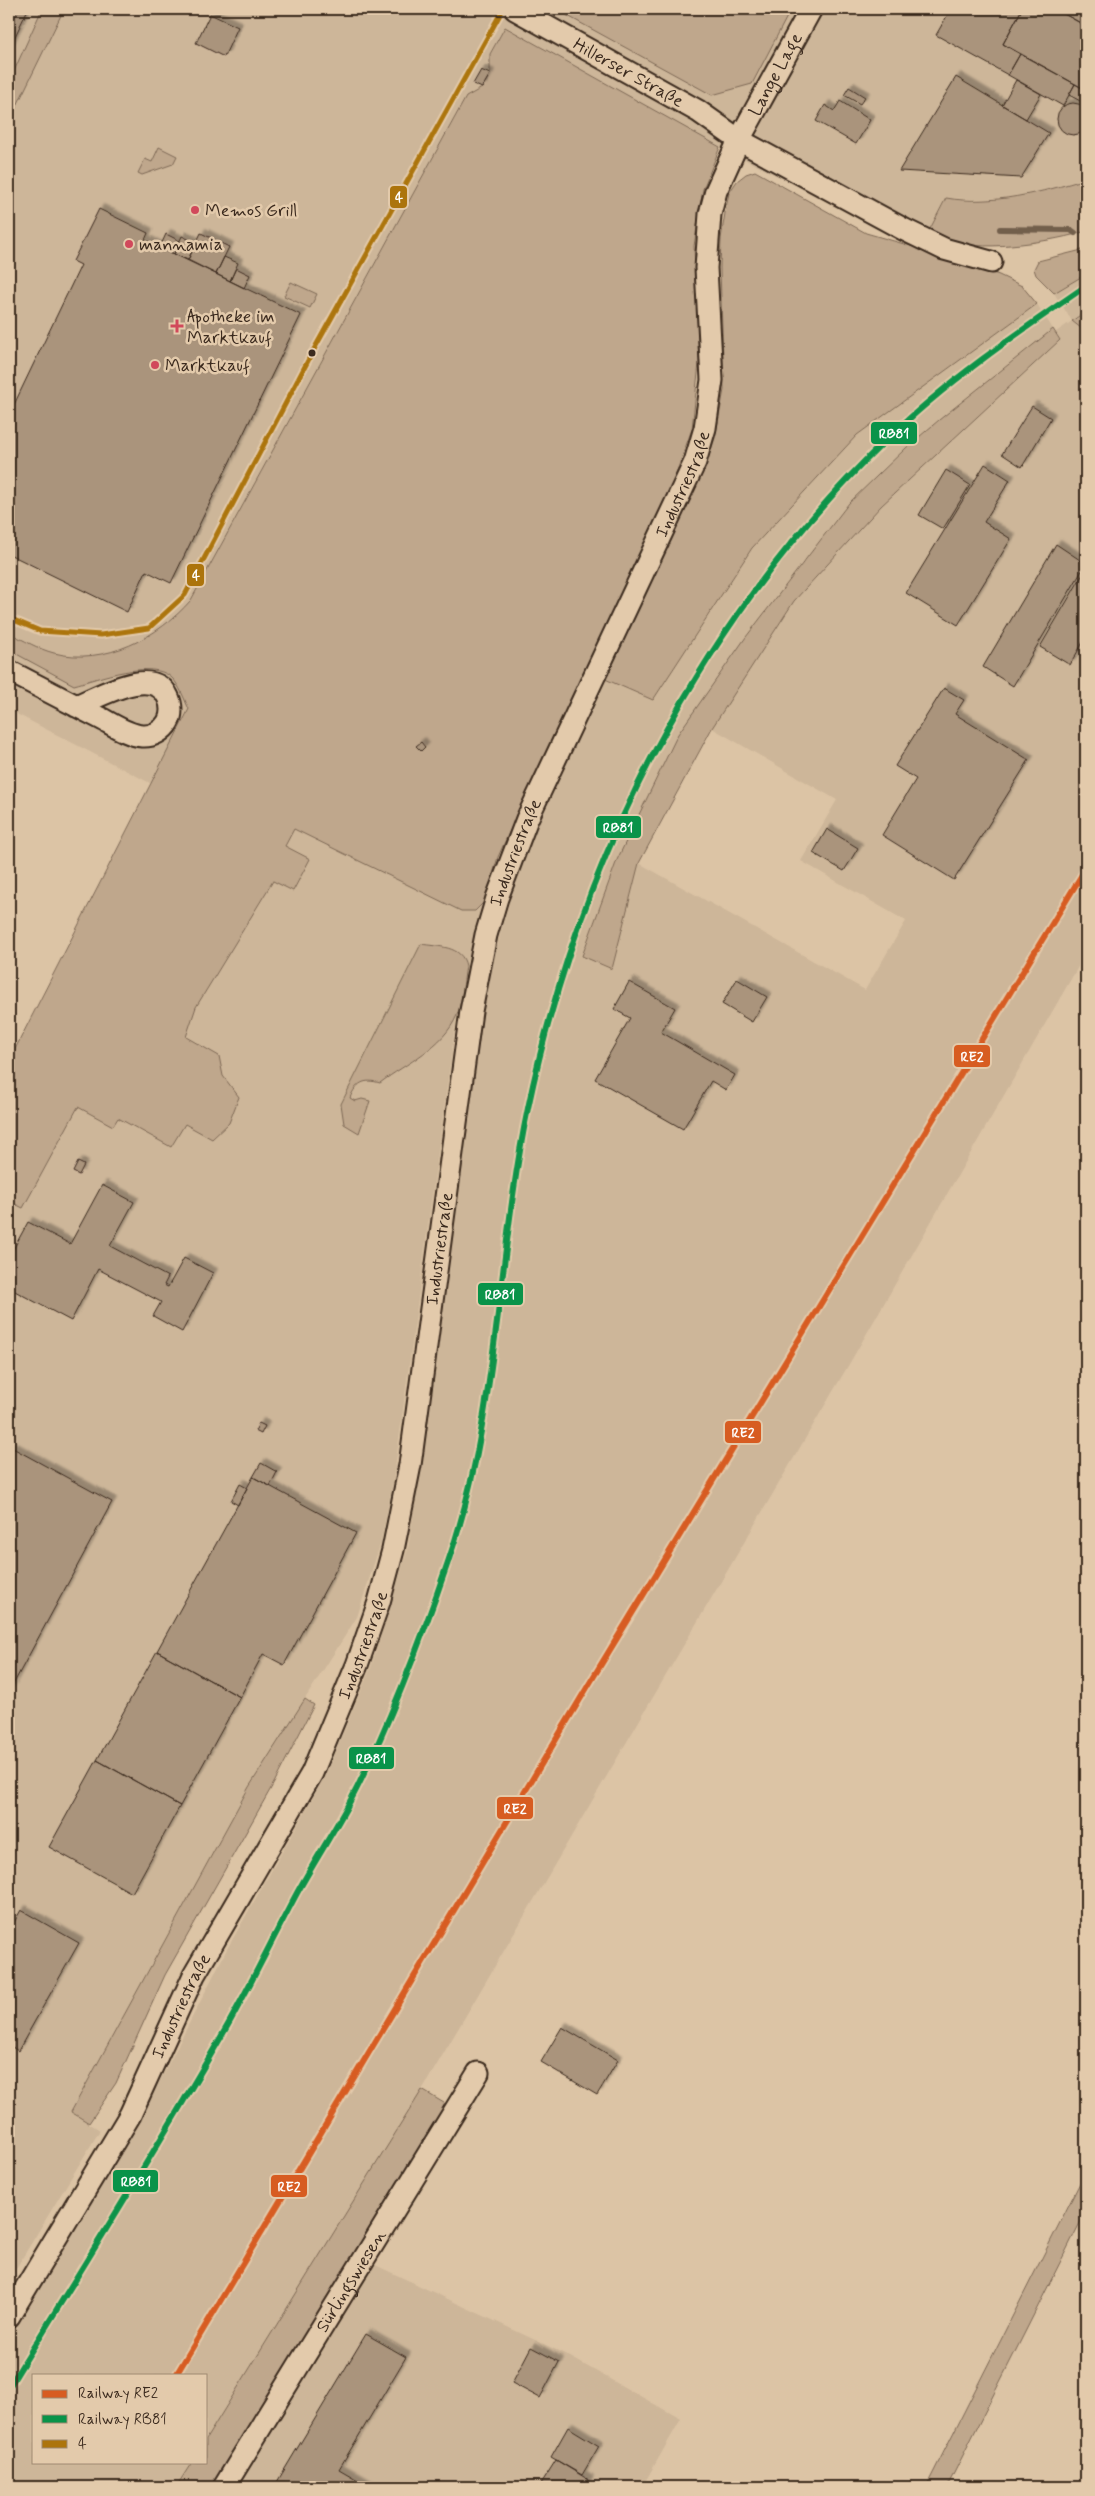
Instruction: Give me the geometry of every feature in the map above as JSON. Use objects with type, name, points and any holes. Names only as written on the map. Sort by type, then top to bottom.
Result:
[{"type":"street","name":"Hillerser Straße","points":[[516,9],[698,111],[739,140],[936,246],[992,262]]},
{"type":"street","name":"Lange Lage","points":[[739,140],[811,9]]},
{"type":"street","name":"Industriestraße","points":[[9,2316],[130,2114],[194,1975],[312,1773],[357,1665],[379,1602],[393,1550],[410,1466],[471,1011],[486,936],[497,898],[527,819],[695,462],[705,428],[712,380],[706,268],[710,214],[723,171],[739,140]]},
{"type":"street","points":[[9,671],[76,706]]},
{"type":"street","name":"Sürlingswiesen","points":[[224,2487],[478,2073]]},
{"type":"shaded area","points":[[9,9],[1086,9],[1086,179],[1051,190],[1011,197],[981,200],[946,198],[930,229],[925,250],[690,132],[505,27],[490,54],[490,74],[482,88],[466,97],[191,600],[189,709],[152,784],[9,710]]},
{"type":"shaded area","points":[[42,9],[64,9],[9,122],[9,82]]},
{"type":"shaded area","points":[[569,9],[791,9],[752,84],[712,95],[566,15]]},
{"type":"shaded area","points":[[505,27],[720,147],[703,189],[694,246],[699,363],[692,429],[665,504],[512,826],[498,857],[485,901],[475,911],[461,911],[294,829],[285,846],[310,859],[293,891],[273,881],[196,1007],[186,1037],[219,1056],[223,1076],[239,1097],[229,1123],[212,1139],[185,1124],[171,1147],[118,1118],[113,1126],[78,1107],[23,1208],[9,1201],[9,1051],[13,1053],[189,709],[175,681],[163,672],[138,670],[124,672],[74,685],[9,650],[9,633],[54,653],[73,656],[111,652],[130,645],[163,626],[191,600],[466,97],[482,88],[490,74],[490,54]]},
{"type":"shaded area","points":[[159,147],[177,156],[173,164],[142,175],[138,173],[145,159],[152,162]]},
{"type":"shaded area","points":[[755,171],[866,233],[925,250],[999,275],[1022,286],[1037,304],[857,435],[752,548],[653,700],[605,679],[705,467],[715,438],[724,390],[720,268],[721,239],[729,193],[737,181],[746,174]]},
{"type":"shaded area","points":[[1086,179],[1086,231],[1040,242],[984,246],[955,242],[930,229],[946,198],[963,200],[999,199],[1052,189]]},
{"type":"shaded area","points":[[1086,249],[1086,274],[1054,293],[1036,275],[1034,269],[1038,261]]},
{"type":"shaded area","points":[[1086,274],[1086,311],[1073,321],[1086,332],[1086,953],[852,1359],[422,2090],[208,2436],[208,2374],[32,2374],[32,2464],[191,2464],[176,2487],[9,2487],[9,2340],[141,2118],[227,1949],[324,1778],[371,1667],[408,1548],[435,1372],[474,1053],[484,995],[513,886],[538,824],[605,679],[653,700],[752,548],[857,435],[1037,304],[1053,329],[906,448],[849,503],[746,637],[617,860],[582,956],[612,969],[639,863],[865,990],[906,921],[801,861],[837,800],[712,728],[794,601],[881,506],[1060,340],[1056,332],[1072,321],[1054,293]]},
{"type":"shaded area","points":[[291,282],[317,294],[310,308],[284,296]]},
{"type":"shaded area","points":[[1086,311],[1086,332],[1072,321]]},
{"type":"shaded area","points":[[1053,329],[1060,340],[881,506],[794,601],[712,728],[639,863],[612,969],[582,956],[617,860],[678,734],[746,637],[849,503],[906,448]]},
{"type":"shaded area","points":[[263,762],[498,857],[466,966],[457,1014],[393,1484],[381,1542],[357,1617],[249,1787],[71,2112],[100,2130],[9,2280],[9,1051],[13,1053],[67,949]]},
{"type":"shaded area","points":[[421,944],[448,948],[460,954],[464,959],[466,966],[459,1009],[451,1026],[443,1036],[423,1054],[380,1083],[369,1081],[358,1085],[350,1098],[355,1101],[362,1099],[370,1101],[359,1133],[344,1124],[341,1104]]},
{"type":"shaded area","points":[[305,1699],[314,1705],[274,1783],[165,1975],[116,2083],[89,2123],[71,2112],[249,1787]]},
{"type":"shaded area","points":[[422,2090],[449,2106],[216,2487],[176,2487],[191,2464],[208,2464],[208,2436]]},
{"type":"shaded area","points":[[1086,2171],[1086,2211],[947,2487],[926,2487]]},
{"type":"shaded area","points":[[371,2263],[565,2354],[681,2419],[642,2487],[237,2487]]},
{"type":"building","points":[[9,9],[28,9],[9,49]]},
{"type":"building","points":[[951,9],[1022,9],[1003,44],[1020,54],[1008,75],[936,35]]},
{"type":"building","points":[[1022,9],[1055,9],[1086,26],[1086,90],[1003,44]]},
{"type":"building","points":[[1055,9],[1086,9],[1086,26]]},
{"type":"building","points":[[210,14],[238,27],[224,57],[196,43]]},
{"type":"building","points":[[1020,54],[1075,84],[1063,106],[1008,75]]},
{"type":"building","points":[[481,70],[490,74],[482,88],[473,84]]},
{"type":"building","points":[[956,77],[1049,133],[1021,178],[899,171]]},
{"type":"building","points":[[1016,80],[1041,94],[1026,119],[1002,105]]},
{"type":"building","points":[[1075,84],[1086,90],[1086,104],[1069,95]]},
{"type":"building","points":[[849,87],[865,97],[860,104],[844,95]]},
{"type":"building","points":[[840,101],[870,120],[856,144],[816,121],[825,105],[834,111]]},
{"type":"building","points":[[1073,103],[1084,108],[1089,119],[1084,130],[1073,135],[1062,130],[1057,119],[1062,108]]},
{"type":"building","name":"Marktkauf","points":[[99,209],[148,233],[145,240],[301,315],[171,583],[146,571],[127,612],[9,554],[9,415],[81,265],[73,261]]},
{"type":"building","points":[[201,233],[229,247],[216,274],[188,260]]},
{"type":"building","points":[[166,234],[180,241],[174,254],[160,247]]},
{"type":"building","points":[[182,236],[196,243],[188,260],[174,254]]},
{"type":"building","points":[[224,257],[238,263],[230,281],[216,274]]},
{"type":"building","points":[[236,268],[250,275],[244,288],[230,281]]},
{"type":"building","points":[[1032,406],[1051,418],[1022,467],[1002,454]]},
{"type":"building","points":[[985,464],[1010,480],[984,522],[1011,539],[958,625],[906,593]]},
{"type":"building","points":[[946,470],[970,485],[943,529],[919,515]]},
{"type":"building","points":[[1056,544],[1086,564],[1013,686],[983,667]]},
{"type":"building","points":[[1086,569],[1086,637],[1070,665],[1040,647]]},
{"type":"building","points":[[944,688],[964,700],[955,714],[1029,760],[954,880],[882,835],[916,779],[895,766]]},
{"type":"building","points":[[421,742],[425,747],[421,751],[416,746]]},
{"type":"building","points":[[827,829],[858,848],[844,871],[813,853]]},
{"type":"building","points":[[737,979],[767,997],[752,1022],[722,1004]]},
{"type":"building","points":[[629,982],[675,1008],[661,1032],[735,1075],[726,1090],[711,1081],[683,1129],[595,1079],[630,1018],[614,1009]]},
{"type":"building","points":[[78,1162],[84,1165],[79,1175],[73,1172]]},
{"type":"building","points":[[102,1185],[134,1202],[110,1246],[168,1277],[164,1285],[168,1287],[184,1258],[213,1273],[182,1332],[153,1316],[161,1302],[98,1269],[71,1321],[9,1288],[9,1257],[28,1222],[70,1244]]},
{"type":"building","points":[[259,1423],[265,1426],[261,1434],[255,1431]]},
{"type":"building","points":[[9,1446],[112,1502],[9,1692]]},
{"type":"building","points":[[261,1463],[277,1472],[270,1486],[253,1477]]},
{"type":"building","points":[[253,1477],[356,1533],[284,1665],[263,1654],[240,1697],[157,1651]]},
{"type":"building","points":[[240,1484],[247,1488],[238,1505],[231,1501]]},
{"type":"building","points":[[157,1651],[240,1697],[180,1806],[97,1760]]},
{"type":"building","points":[[97,1760],[180,1806],[132,1893],[49,1847]]},
{"type":"building","points":[[21,1910],[79,1943],[18,2051],[9,2045],[9,1931]]},
{"type":"building","points":[[562,2027],[618,2060],[597,2095],[541,2062]]},
{"type":"building","points":[[366,2334],[406,2357],[339,2469],[370,2487],[286,2487],[277,2482]]},
{"type":"building","points":[[531,2347],[559,2362],[540,2398],[512,2383]]},
{"type":"building","points":[[568,2427],[599,2446],[582,2475],[551,2457]]},
{"type":"building","points":[[556,2460],[589,2480],[585,2487],[539,2487]]},
{"type":"waterway","points":[[1000,229],[1071,230],[1075,233]]},
{"type":"rail line","name":"RB81","points":[[9,2387],[148,2160],[247,1991],[297,1893],[357,1788],[383,1733],[406,1676],[428,1619],[465,1508],[487,1395],[518,1164],[528,1108],[551,1015],[580,924],[615,834],[656,748],[704,665],[758,586],[818,511],[884,442],[932,399],[1008,341],[1086,286]]},
{"type":"rail line","name":"RE2","points":[[177,2374],[594,1676],[1086,868]]},
{"type":"transit line","name":"4","points":[[9,618],[40,631],[101,635],[149,628],[185,595],[312,353],[503,9]]},
{"type":"place","name":"Memos Grill","points":[[195,210]]},
{"type":"place","name":"mannamia","points":[[129,244]]},
{"type":"place","name":"Apotheke im Marktkauf","points":[[177,326]]},
{"type":"place","name":"Marktkauf","points":[[155,365]]}]
